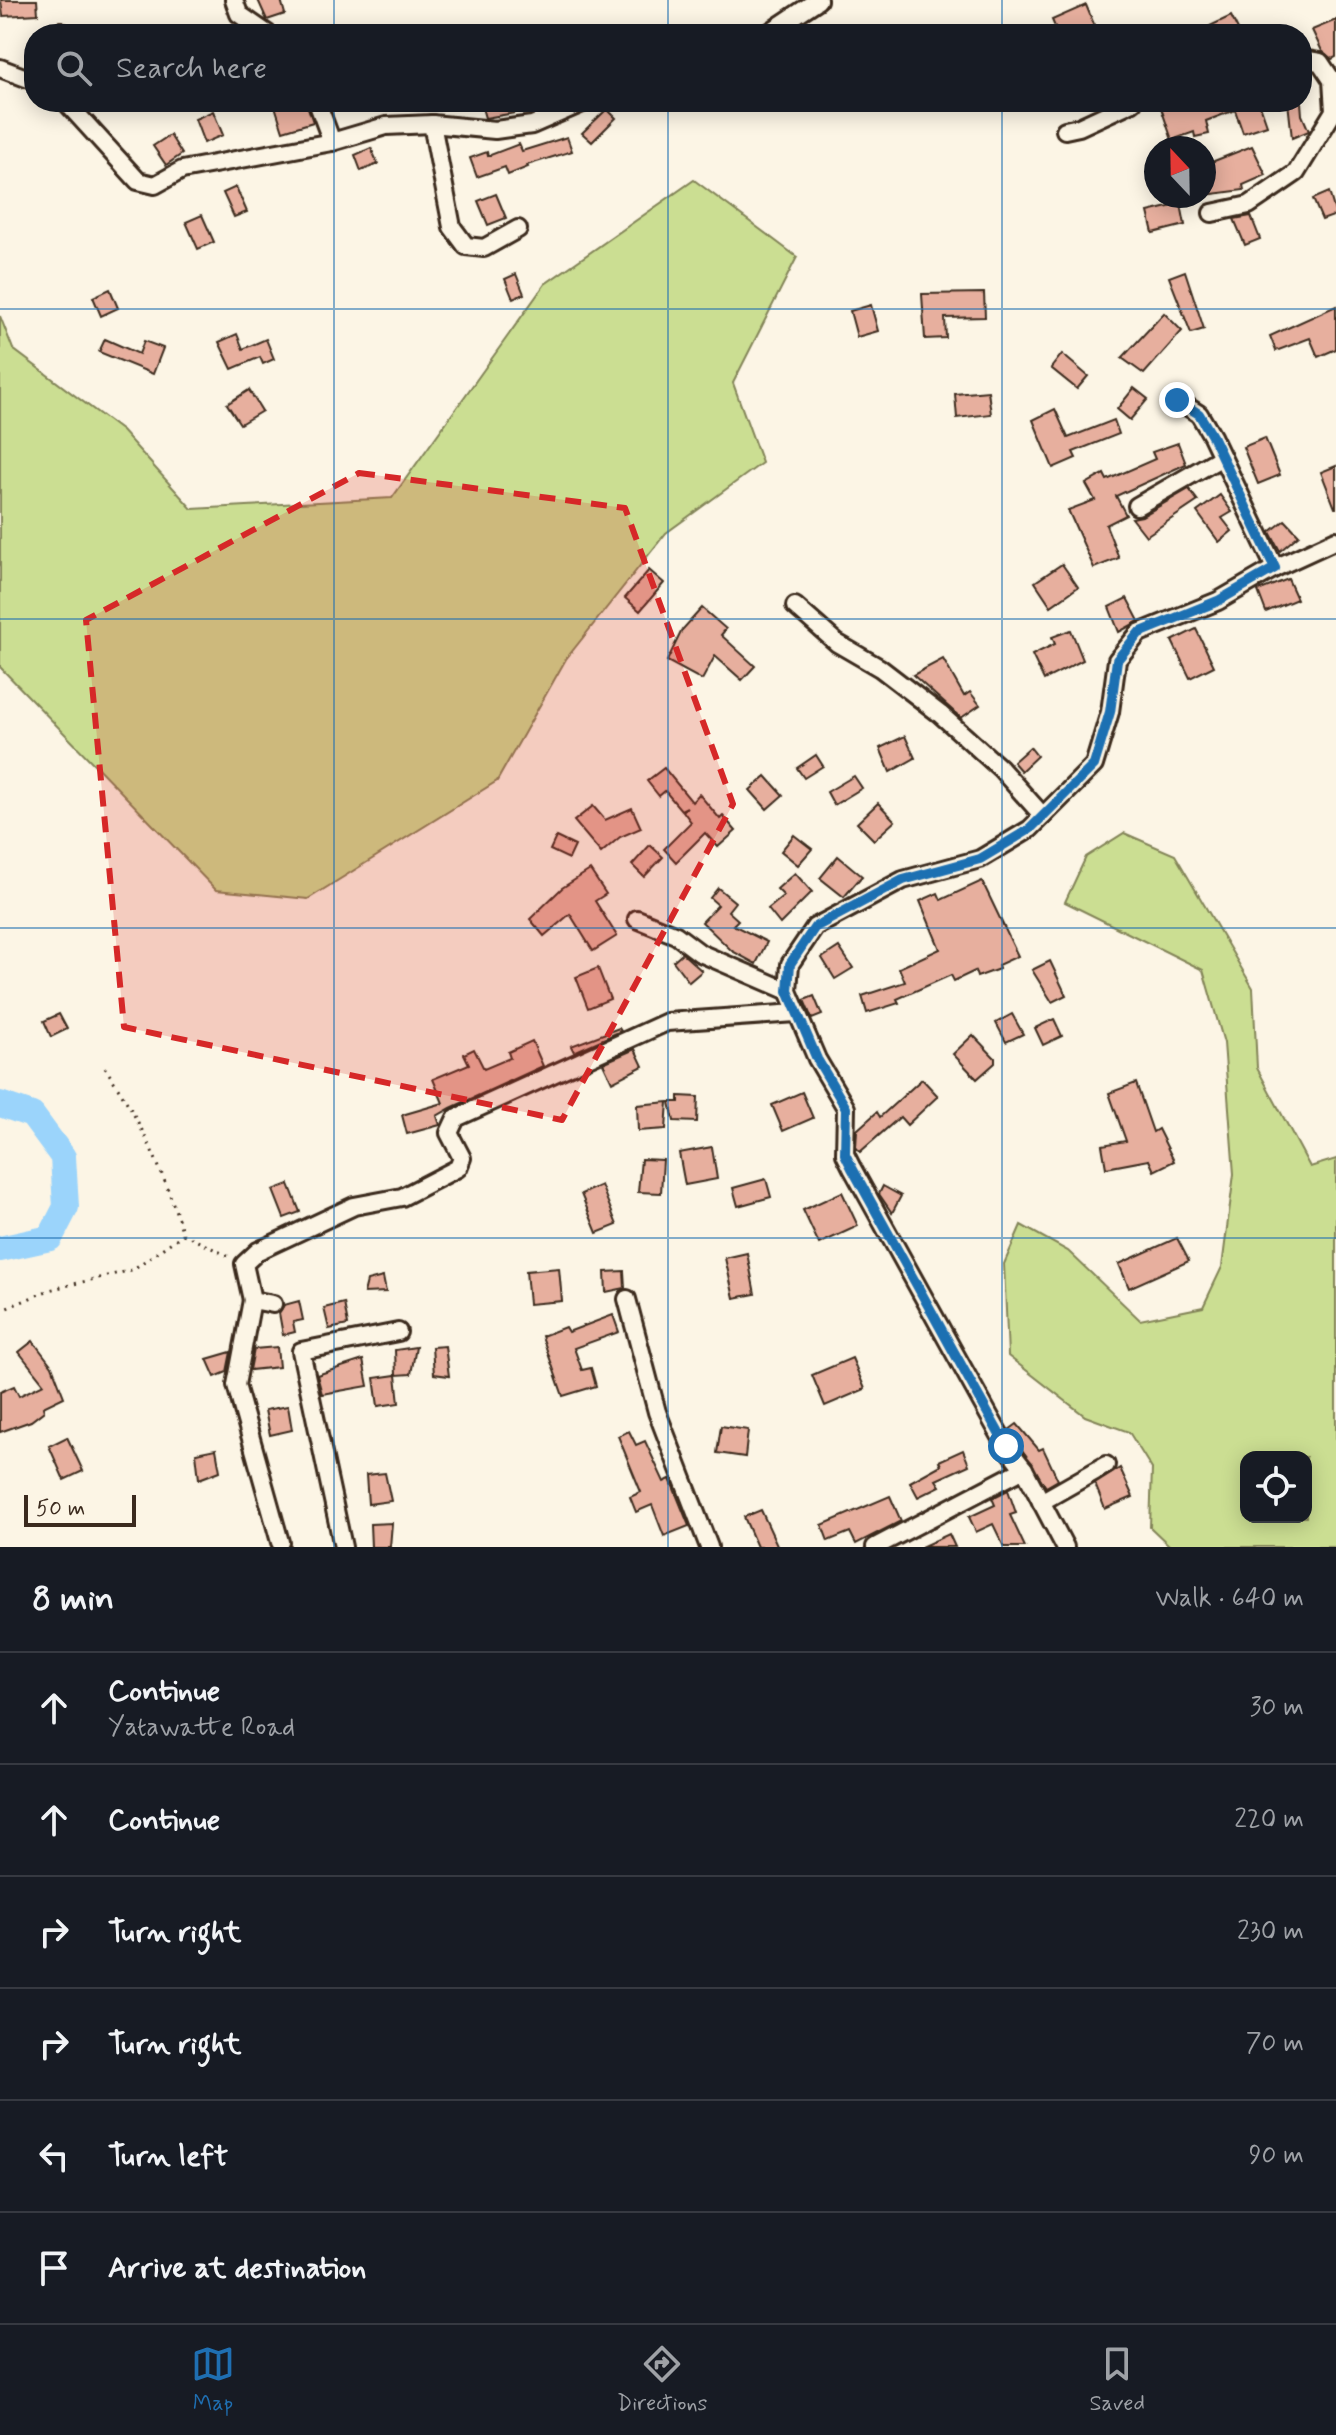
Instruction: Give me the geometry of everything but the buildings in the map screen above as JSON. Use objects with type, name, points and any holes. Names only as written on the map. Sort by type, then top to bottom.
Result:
[{"type":"street","points":[[234,0],[239,14],[254,24]]},
{"type":"street","points":[[782,24],[818,0]]},
{"type":"street","points":[[1212,213],[1249,205],[1296,173],[1334,111],[1334,80],[1320,62],[1312,61]]},
{"type":"street","points":[[0,68],[24,77]]},
{"type":"street","points":[[75,112],[138,181],[155,185],[182,170],[332,142],[386,126],[432,124],[495,130],[532,125],[562,112]]},
{"type":"street","points":[[321,112],[332,142]]},
{"type":"street","points":[[1065,130],[1111,112]]},
{"type":"street","points":[[432,124],[452,227],[466,246],[484,248],[518,229]]},
{"type":"street","points":[[1177,400],[1199,414],[1275,568]]},
{"type":"street","points":[[1137,506],[1222,457]]},
{"type":"street","points":[[1065,1547],[1024,1469],[1006,1446],[978,1397],[845,1154],[846,1108],[817,1059],[796,1013],[788,991],[790,964],[815,927],[903,880],[980,859],[1030,829],[1094,765],[1110,712],[1117,660],[1139,633],[1218,601],[1275,568],[1336,540]]},
{"type":"street","points":[[795,606],[837,643],[880,668],[940,714],[1000,768],[1043,816]]},
{"type":"street","points":[[637,919],[676,935],[700,953],[788,991]]},
{"type":"street","points":[[280,1542],[236,1385],[252,1300],[244,1264],[258,1251],[354,1206],[402,1197],[445,1176],[458,1168],[462,1158],[449,1133],[456,1118],[563,1069],[667,1022],[796,1013]]},
{"type":"street","points":[[627,1299],[657,1412],[709,1547]]},
{"type":"street","points":[[252,1300],[273,1304]]},
{"type":"street","points":[[343,1547],[301,1351],[398,1332]]},
{"type":"street","points":[[1041,1502],[1106,1465]]},
{"type":"street","points":[[875,1547],[1024,1469]]},
{"type":"path","points":[[105,1068],[131,1108],[150,1147],[183,1234],[244,1264]]},
{"type":"path","points":[[0,1311],[49,1290],[132,1270],[183,1234]]},
{"type":"highlighted area","points":[[359,473],[625,508],[733,804],[562,1120],[124,1027],[86,620]]},
{"type":"green space","points":[[694,180],[797,257],[733,383],[762,463],[666,533],[566,659],[497,781],[308,899],[216,890],[0,667],[0,316],[13,349],[122,431],[192,509],[392,498],[545,284]]},
{"type":"green space","points":[[1124,833],[1175,855],[1253,988],[1257,1068],[1310,1167],[1336,1159],[1336,1547],[1171,1547],[1150,1527],[1152,1469],[1129,1432],[1085,1416],[1008,1356],[1004,1264],[1021,1225],[1068,1251],[1140,1320],[1203,1307],[1222,1267],[1234,1174],[1224,1043],[1203,970],[1065,902],[1086,857]]},
{"type":"waterway","points":[[0,1104],[32,1115],[63,1157],[66,1207],[50,1238],[0,1249]]},
{"type":"route","points":[[1006,1446],[845,1154],[846,1108],[817,1059],[796,1013],[788,991],[790,964],[815,927],[903,880],[980,859],[1030,829],[1094,765],[1110,712],[1117,660],[1139,633],[1218,601],[1275,568],[1212,436],[1199,414],[1177,400]]}]
